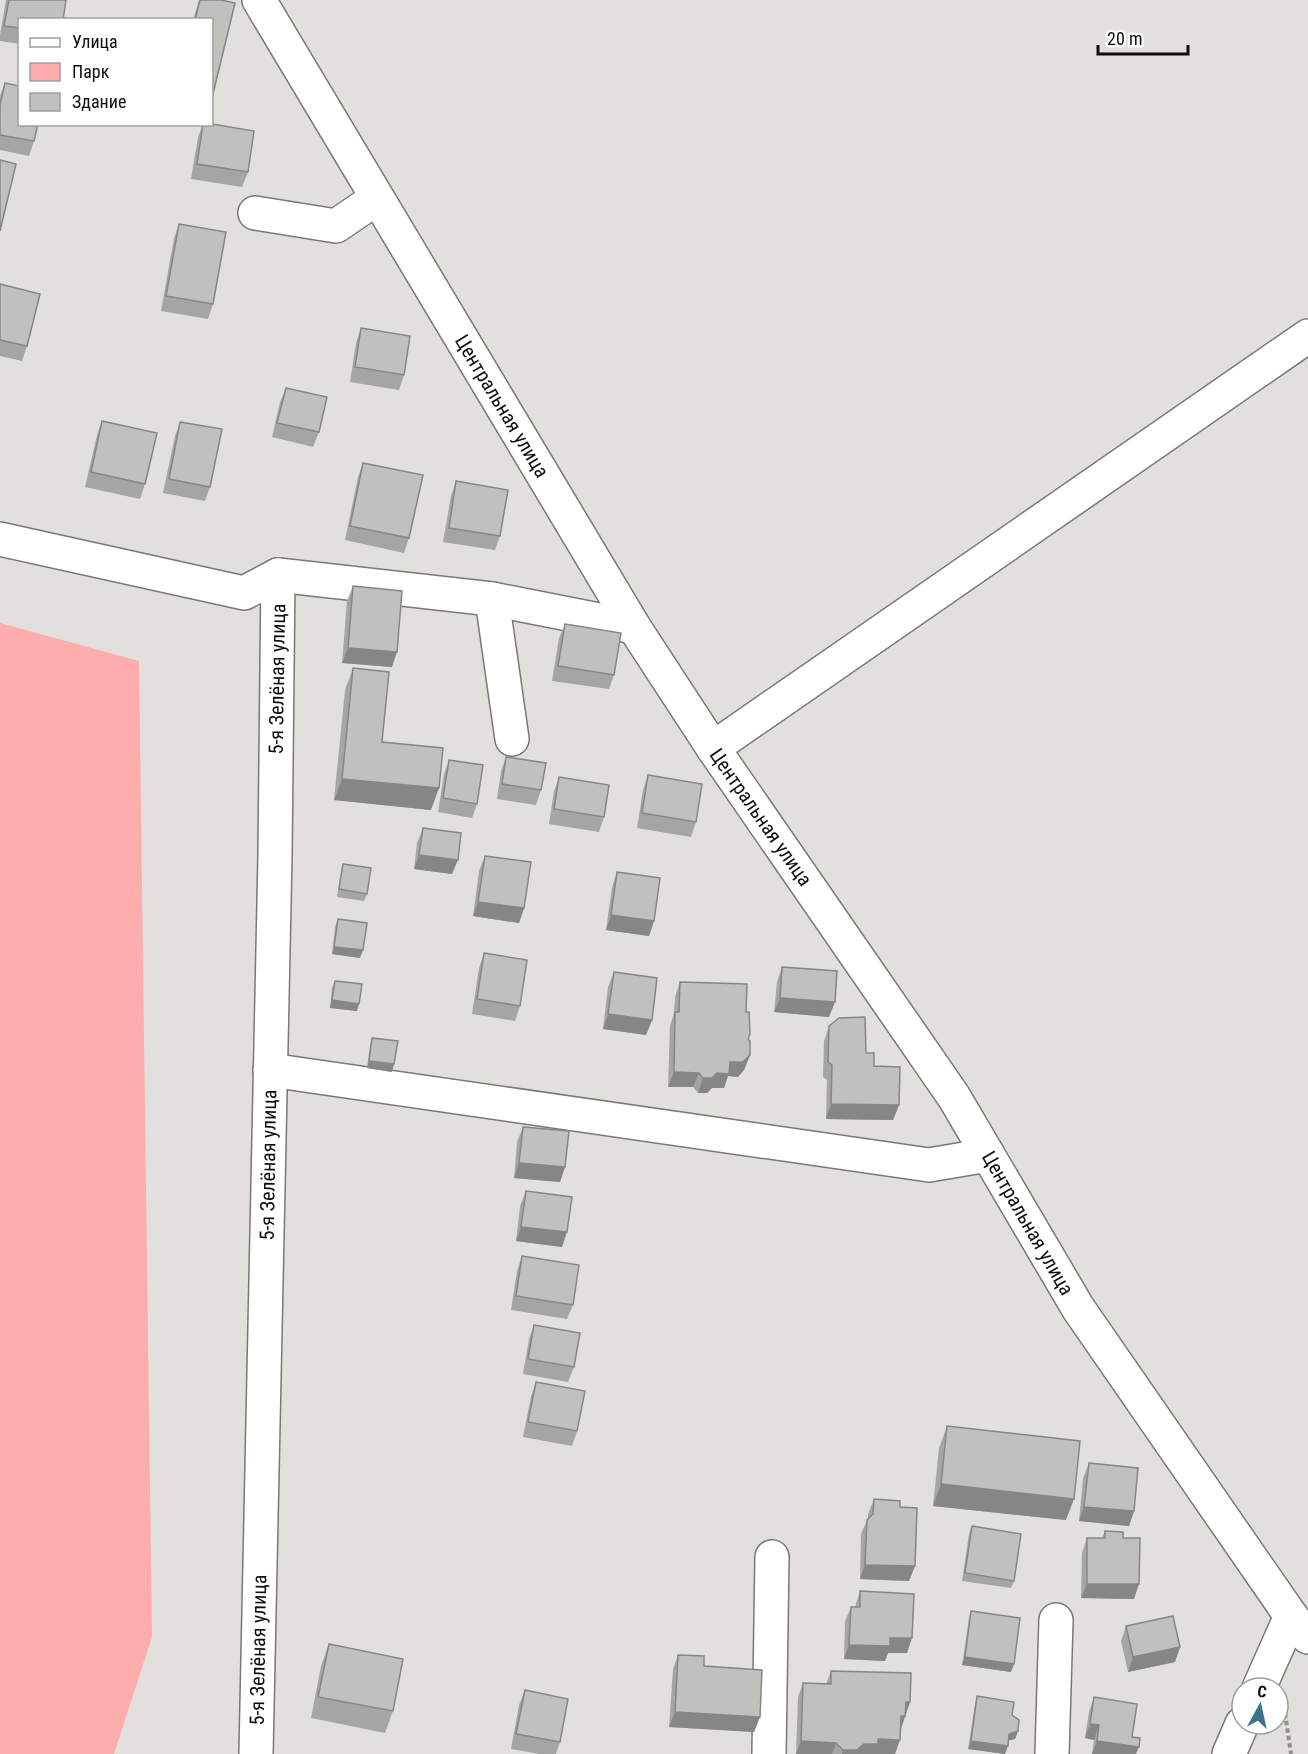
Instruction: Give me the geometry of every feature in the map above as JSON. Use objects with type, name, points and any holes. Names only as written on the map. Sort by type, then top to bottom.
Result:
[{"type":"street","name":"Центральная улица","points":[[259,0],[634,627],[713,748],[954,1097],[1078,1308],[1300,1627]]},
{"type":"street","points":[[255,213],[336,226],[377,198]]},
{"type":"street","points":[[713,748],[1308,336]]},
{"type":"street","name":"5-я Зелёная улица","points":[[0,539],[244,593],[278,575],[492,599],[634,627]]},
{"type":"street","name":"5-я Зелёная улица","points":[[256,1754],[278,575]]},
{"type":"street","points":[[492,599],[512,739]]},
{"type":"street","points":[[270,1070],[929,1165],[988,1155]]},
{"type":"street","points":[[769,1754],[772,1557]]},
{"type":"street","points":[[1052,1754],[1056,1620]]},
{"type":"street","points":[[1267,1676],[1300,1627]]},
{"type":"street","points":[[1229,1754],[1237,1736]]},
{"type":"green space","points":[[0,623],[139,661],[152,1637],[114,1754],[0,1754]]},
{"type":"building","points":[[9,0],[66,0],[63,18],[18,18],[18,28],[4,26]]},
{"type":"building","points":[[200,0],[235,3],[213,94],[213,18],[196,18]]},
{"type":"building","points":[[5,83],[18,86],[18,126],[38,126],[34,141],[0,135],[0,105]]},
{"type":"building","points":[[213,124],[254,131],[248,172],[197,164],[203,126],[213,126]]},
{"type":"building","points":[[0,160],[16,164],[0,231]]},
{"type":"building","points":[[179,224],[226,232],[213,304],[166,296]]},
{"type":"building","points":[[0,284],[40,294],[27,346],[0,340]]},
{"type":"building","points":[[361,328],[410,336],[404,375],[355,367]]},
{"type":"building","points":[[286,388],[327,397],[319,432],[277,423]]},
{"type":"building","points":[[102,421],[157,433],[145,484],[91,472]]},
{"type":"building","points":[[180,422],[222,429],[210,487],[169,479]]},
{"type":"building","points":[[363,463],[423,475],[409,538],[350,526]]},
{"type":"building","points":[[456,481],[508,490],[500,536],[449,528]]},
{"type":"building","points":[[353,586],[402,591],[397,652],[348,648]]},
{"type":"building","points":[[565,624],[621,633],[614,675],[558,666]]},
{"type":"building","points":[[353,668],[389,672],[382,742],[443,748],[439,788],[342,779]]},
{"type":"building","points":[[506,757],[546,763],[541,790],[502,784]]},
{"type":"building","points":[[449,760],[483,765],[477,804],[443,798]]},
{"type":"building","points":[[648,775],[702,784],[696,822],[642,813]]},
{"type":"building","points":[[559,777],[609,785],[604,817],[554,809]]},
{"type":"building","points":[[423,828],[461,833],[458,860],[419,855]]},
{"type":"building","points":[[485,856],[531,862],[524,908],[478,902]]},
{"type":"building","points":[[343,864],[371,868],[367,894],[339,889]]},
{"type":"building","points":[[617,872],[660,878],[654,921],[611,915]]},
{"type":"building","points":[[338,919],[367,923],[363,950],[334,947]]},
{"type":"building","points":[[484,953],[527,960],[520,1006],[477,999]]},
{"type":"building","points":[[782,967],[837,971],[835,1002],[780,998]]},
{"type":"building","points":[[614,972],[657,978],[652,1020],[608,1014]]},
{"type":"building","points":[[335,981],[362,984],[359,1004],[332,1000]]},
{"type":"building","points":[[680,982],[747,984],[746,1012],[749,1012],[750,1055],[743,1062],[730,1062],[729,1074],[717,1073],[712,1078],[703,1078],[699,1073],[674,1072],[675,1012],[679,1012]]},
{"type":"building","points":[[865,1017],[866,1053],[874,1053],[874,1066],[900,1067],[899,1105],[831,1104],[832,1065],[828,1062],[829,1026],[839,1018]]},
{"type":"building","points":[[372,1038],[398,1041],[394,1064],[369,1061]]},
{"type":"building","points":[[523,1127],[569,1131],[565,1167],[519,1163]]},
{"type":"building","points":[[526,1191],[572,1197],[567,1232],[521,1227]]},
{"type":"building","points":[[522,1256],[579,1265],[573,1305],[516,1296]]},
{"type":"building","points":[[534,1325],[580,1333],[574,1367],[528,1359]]},
{"type":"building","points":[[536,1382],[585,1391],[577,1431],[528,1422]]},
{"type":"building","points":[[947,1426],[1080,1441],[1074,1499],[941,1484]]},
{"type":"building","points":[[1089,1463],[1138,1468],[1134,1511],[1084,1507]]},
{"type":"building","points":[[874,1499],[900,1501],[900,1507],[917,1508],[915,1566],[865,1565],[867,1520],[873,1514]]},
{"type":"building","points":[[972,1526],[1021,1534],[1014,1581],[965,1573]]},
{"type":"building","points":[[1105,1531],[1123,1532],[1123,1538],[1140,1538],[1139,1584],[1087,1584],[1087,1538],[1105,1538]]},
{"type":"building","points":[[860,1591],[914,1594],[912,1638],[890,1638],[890,1646],[849,1645],[851,1607],[860,1607]]},
{"type":"building","points":[[971,1611],[1020,1618],[1014,1664],[965,1657]]},
{"type":"building","points":[[1173,1616],[1180,1647],[1133,1657],[1126,1626]]},
{"type":"building","points":[[329,1644],[403,1659],[393,1711],[318,1697]]},
{"type":"building","points":[[678,1655],[704,1656],[704,1666],[762,1670],[760,1717],[675,1712]]},
{"type":"building","points":[[831,1671],[911,1673],[910,1702],[906,1702],[905,1716],[901,1716],[900,1740],[878,1739],[878,1744],[864,1744],[857,1750],[843,1750],[836,1743],[801,1741],[803,1683],[831,1684]]},
{"type":"building","points":[[525,1690],[568,1699],[560,1742],[516,1734]]},
{"type":"building","points":[[977,1696],[1014,1702],[1012,1715],[1019,1720],[1018,1731],[1009,1734],[1008,1746],[971,1741]]},
{"type":"building","points":[[1094,1697],[1137,1704],[1132,1737],[1140,1738],[1139,1747],[1097,1741],[1099,1725],[1090,1724]]}]
